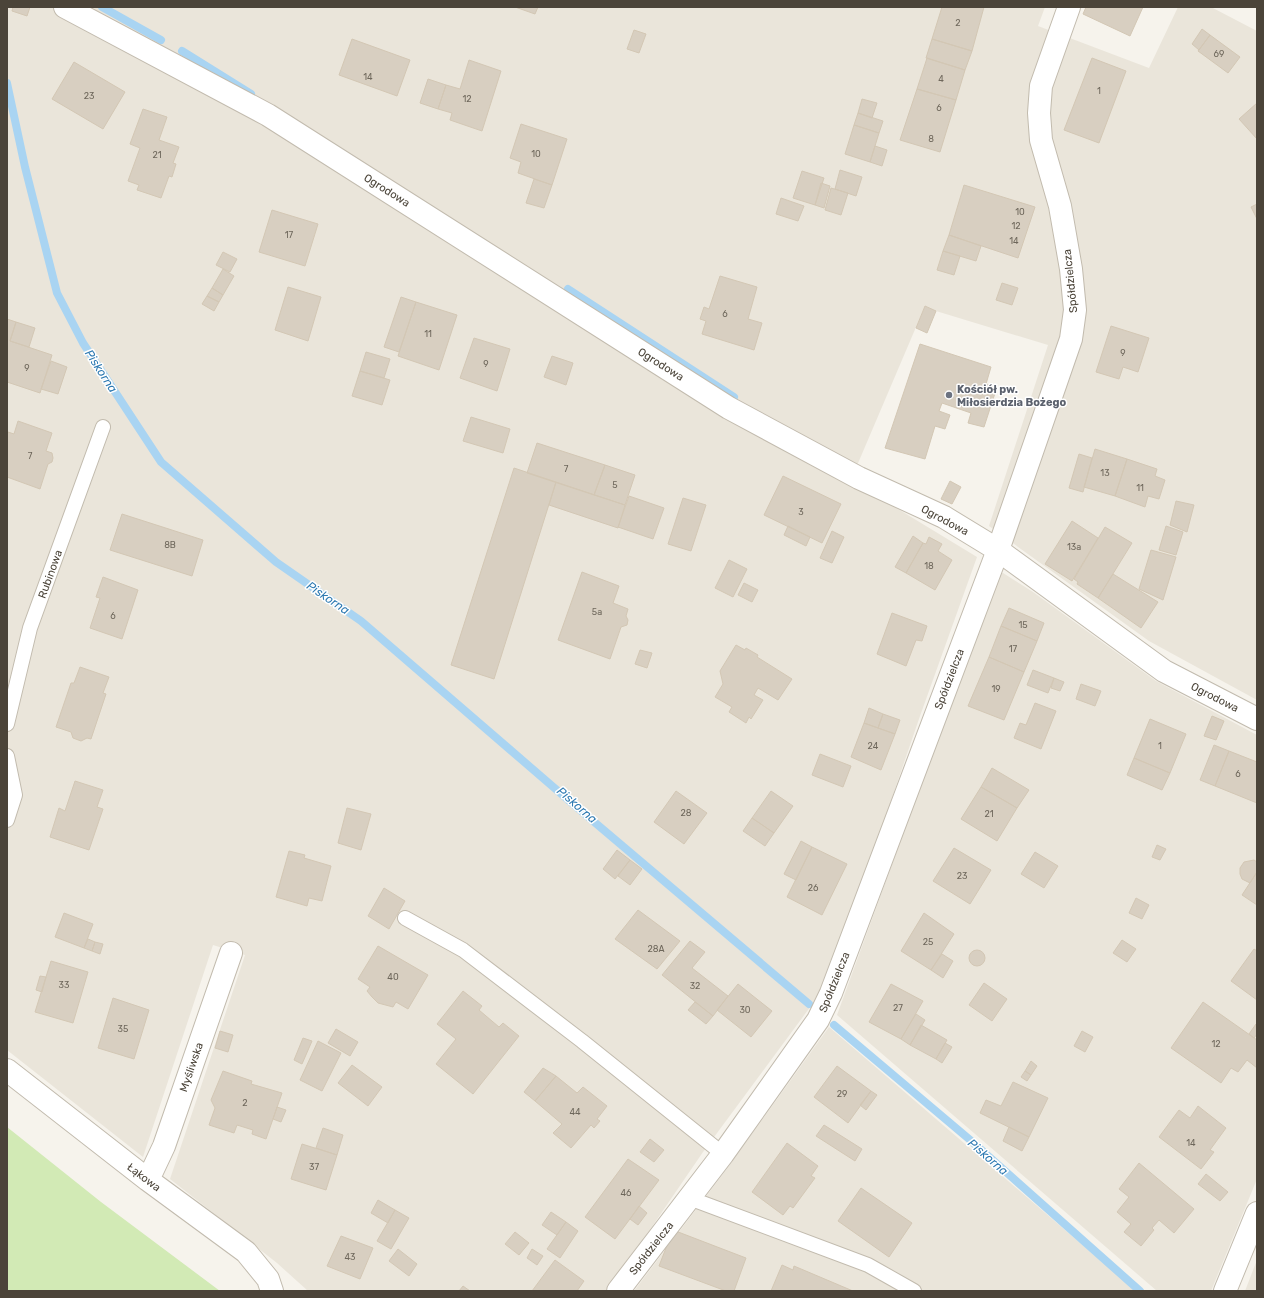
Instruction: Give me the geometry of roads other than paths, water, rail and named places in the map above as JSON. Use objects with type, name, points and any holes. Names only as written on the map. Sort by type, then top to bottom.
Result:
[{"type":"street","name":"Ogrodowa","points":[[65,7],[268,115],[729,408],[859,478],[944,517],[998,550],[1164,671],[1257,719]]},
{"type":"street","name":"Spółdzielcza","points":[[618,1291],[723,1154],[818,1020],[831,993],[998,550],[1071,339],[1075,310],[1071,269],[1060,206],[1041,140],[1039,113],[1041,86],[1069,7]]},
{"type":"street","name":"Myśliwska","points":[[148,1180],[164,1146],[231,953]]},
{"type":"street","name":"Łąkowa","points":[[7,1070],[148,1180],[246,1252],[268,1280],[272,1291]]},
{"type":"street","points":[[1225,1291],[1257,1213]]},
{"type":"lane","name":"Rubinowa","points":[[7,724],[30,628],[103,427]]},
{"type":"lane","points":[[7,756],[15,795],[7,820]]},
{"type":"lane","points":[[405,918],[463,950],[582,1041],[723,1154]]},
{"type":"lane","points":[[689,1198],[868,1265],[914,1291]]},
{"type":"waterway","points":[[102,7],[161,40]]},
{"type":"waterway","points":[[182,51],[251,94]]},
{"type":"waterway","name":"Piskorna","points":[[7,83],[25,167],[57,293],[83,343],[161,462],[276,562],[361,621],[573,804],[809,1004]]},
{"type":"waterway","points":[[568,289],[734,397]]},
{"type":"waterway","name":"Piskorna","points":[[834,1025],[969,1139],[1140,1291]]},
{"type":"place","name":"Kościół pw. Miłosierdzia Bożego","points":[[949,395]]}]
